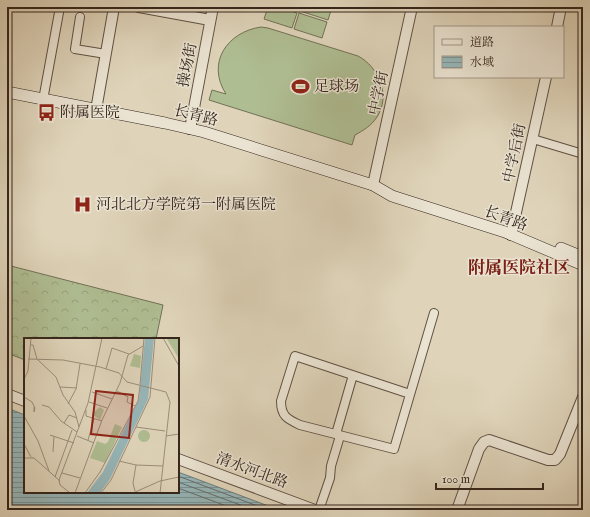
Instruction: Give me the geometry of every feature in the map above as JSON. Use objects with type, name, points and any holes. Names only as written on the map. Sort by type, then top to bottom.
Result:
[{"type":"main road","name":"长青路","points":[[7,92],[190,129],[373,185],[392,196],[512,231],[583,257]]},
{"type":"main road","name":"长青路","points":[[512,231],[583,265]]},
{"type":"street","points":[[43,100],[60,7]]},
{"type":"street","points":[[96,110],[114,7]]},
{"type":"street","points":[[139,7],[210,20]]},
{"type":"street","name":"操场街","points":[[190,129],[213,7]]},
{"type":"street","name":"中学街","points":[[373,185],[412,7]]},
{"type":"street","points":[[552,26],[558,9]]},
{"type":"street","points":[[557,26],[558,9]]},
{"type":"street","points":[[80,17],[75,49],[106,54]]},
{"type":"street","name":"中学后街","points":[[512,231],[546,78]]},
{"type":"street","points":[[533,140],[583,154]]},
{"type":"street","points":[[410,394],[295,356],[281,401],[282,413],[286,418],[300,425],[394,449],[434,313]]},
{"type":"street","points":[[319,510],[330,478],[331,466],[353,375]]},
{"type":"street","points":[[7,394],[24,401]]},
{"type":"street","points":[[457,510],[479,449],[484,442],[489,440],[548,460],[555,460],[560,454],[583,397]]},
{"type":"street","name":"清水河北路","points":[[179,459],[315,510]]},
{"type":"green space","points":[[268,7],[279,7],[297,13],[292,28],[264,19]]},
{"type":"green space","points":[[301,7],[332,7],[328,20],[300,11]]},
{"type":"green space","points":[[299,13],[327,22],[322,38],[294,29]]},
{"type":"green space","points":[[261,27],[358,56],[372,67],[381,83],[383,91],[381,109],[372,123],[355,135],[352,145],[209,100],[212,90],[226,94],[220,82],[218,71],[219,60],[223,51],[238,35]]},
{"type":"green space","points":[[7,265],[163,305],[156,338],[24,338],[24,360],[7,353]]},
{"type":"water","points":[[7,408],[24,415],[24,493],[179,493],[179,472],[279,510],[7,510]]},
{"type":"place","name":"足球场","points":[[301,86]]},
{"type":"place","name":"附属医院","points":[[47,112]]},
{"type":"place","name":"河北北方学院第一附属医院","points":[[83,204]]},
{"type":"district","name":"附属医院社区","points":[[519,267]]}]
